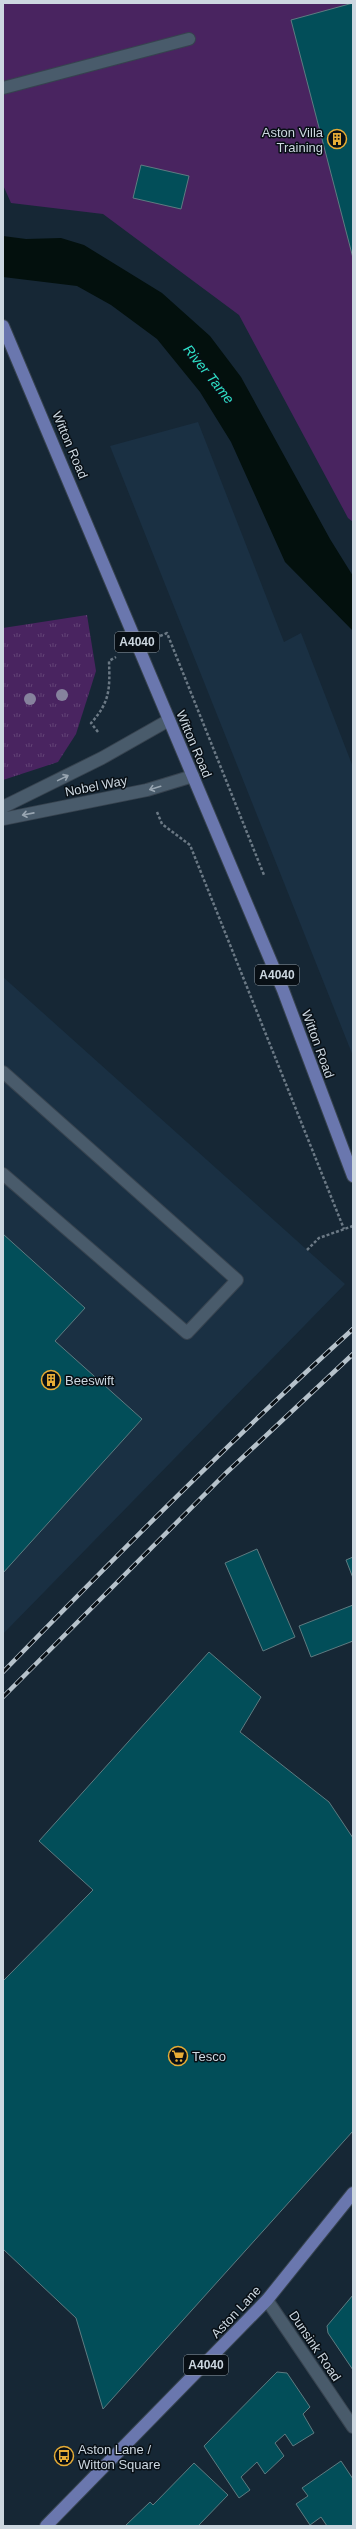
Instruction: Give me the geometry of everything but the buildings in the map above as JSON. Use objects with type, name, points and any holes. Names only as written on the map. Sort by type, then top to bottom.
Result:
[{"type":"main road","name":"Witton Road","points":[[3,326],[283,990],[353,1176]]},
{"type":"main road","name":"Aston Lane","points":[[46,2526],[267,2300],[353,2193]]},
{"type":"street","points":[[3,88],[189,39]]},
{"type":"street","name":"Nobel Way","points":[[3,807],[102,758],[169,720]]},
{"type":"street","name":"Nobel Way","points":[[3,819],[147,790],[193,776]]},
{"type":"street","points":[[3,1072],[236,1280],[187,1333],[3,1174]]},
{"type":"street","name":"Dunsink Road","points":[[267,2300],[353,2427]]},
{"type":"path","points":[[307,1250],[320,1238],[353,1226]]},
{"type":"shaded area","points":[[198,422],[284,642],[301,633],[353,767],[353,1056],[110,446]]},
{"type":"shaded area","points":[[3,977],[345,1284],[3,1634]]},
{"type":"green space","points":[[3,3],[353,3],[353,522],[348,518],[239,315],[103,214],[11,203],[3,185]]},
{"type":"green space","points":[[87,615],[96,671],[76,734],[58,762],[3,780],[3,628]]},
{"type":"water","name":"River Tame","points":[[3,236],[26,239],[61,238],[84,245],[162,293],[210,336],[241,377],[330,539],[353,576],[353,631],[285,562],[231,442],[200,392],[157,339],[111,305],[77,286],[3,277]]},
{"type":"railway","points":[[3,1672],[175,1498],[353,1329]]},
{"type":"railway","points":[[3,1697],[225,1474],[353,1354]]},
{"type":"place","name":"Aston Villa Training","points":[[337,139]]},
{"type":"place","name":"Beeswift","points":[[51,1380]]},
{"type":"place","name":"Tesco","points":[[178,2056]]},
{"type":"place","name":"Aston Lane / Witton Square","points":[[64,2456]]}]
